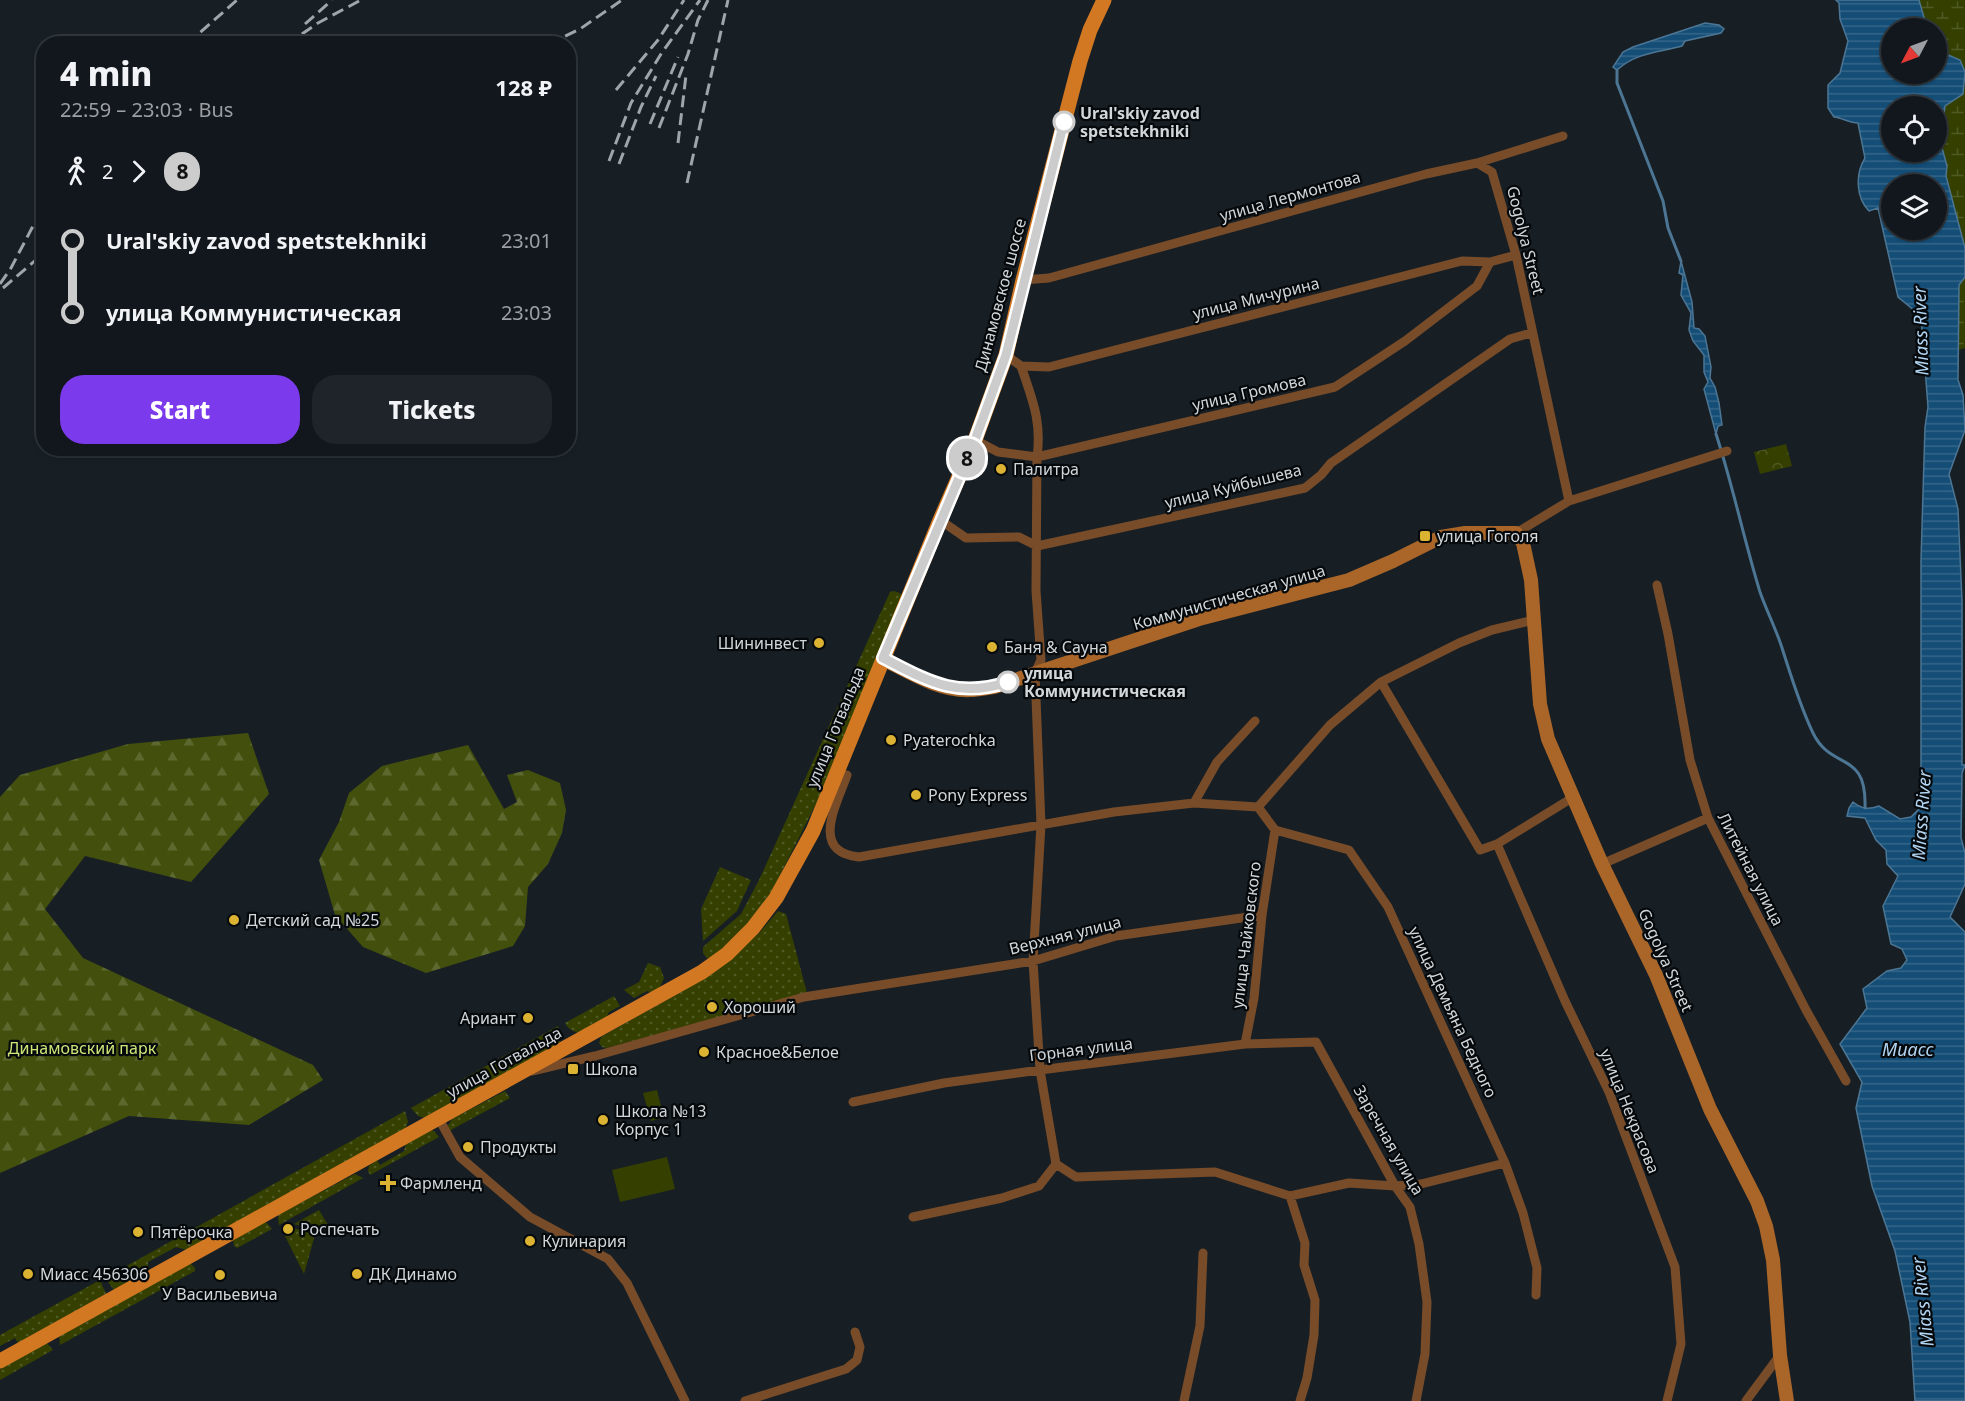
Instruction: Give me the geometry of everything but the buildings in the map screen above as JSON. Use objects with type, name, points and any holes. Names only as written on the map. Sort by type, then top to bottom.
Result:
[{"type":"main road","name":"Динамовское шоссе","points":[[883,658],[975,440],[1006,355],[1023,280],[1080,61],[1090,30],[1104,0]]},
{"type":"main road","name":"улица Готвальда","points":[[0,1361],[520,1074],[702,972],[727,954],[753,928],[776,898],[813,831],[883,658]]},
{"type":"street","name":"улица Лермонтова","points":[[1023,280],[1048,278],[1426,174],[1477,163],[1563,136]]},
{"type":"street","name":"Gogolya Street","points":[[1477,163],[1492,172],[1516,255],[1569,501]]},
{"type":"street","name":"улица Мичурина","points":[[1021,366],[1049,367],[1462,261],[1490,262],[1516,255]]},
{"type":"street","name":"улица Громова","points":[[975,440],[998,452],[1037,457],[1335,387],[1405,340],[1477,286],[1490,262]]},
{"type":"street","name":"улица Куйбышева","points":[[940,520],[966,538],[1019,537],[1037,546],[1305,488],[1322,476],[1331,463],[1510,339],[1531,333]]},
{"type":"street","points":[[1006,355],[1021,366],[1038,417],[1036,591],[1041,660],[1035,674],[1041,825],[1033,961],[1040,1070],[1056,1164],[1076,1177],[1215,1172],[1290,1196],[1349,1183],[1395,1186],[1421,1184],[1505,1164]]},
{"type":"street","points":[[1516,533],[1569,501],[1727,451]]},
{"type":"street","name":"Коммунистическая улица","points":[[883,658],[951,688],[969,690],[994,687],[1199,619],[1349,580],[1441,537],[1466,532],[1516,533]]},
{"type":"street","name":"Gogolya Street","points":[[1516,533],[1523,543],[1531,580],[1540,704],[1548,739],[1602,864],[1656,975],[1710,1109],[1757,1201],[1772,1250],[1780,1355],[1787,1401]]},
{"type":"street","name":"Литейная улица","points":[[1657,585],[1690,760],[1708,818],[1806,1010],[1846,1081]]},
{"type":"street","points":[[1258,807],[1330,725],[1381,682],[1459,643],[1492,630],[1534,620]]},
{"type":"street","points":[[1381,682],[1480,850],[1497,844],[1572,798]]},
{"type":"street","points":[[1194,803],[1217,762],[1255,721]]},
{"type":"street","points":[[848,775],[831,821],[830,836],[835,848],[846,856],[859,857],[1114,812],[1194,803],[1258,807],[1275,830]]},
{"type":"street","points":[[1602,864],[1708,818]]},
{"type":"street","name":"улица Чайковского","points":[[1245,1044],[1254,998],[1262,915],[1275,830]]},
{"type":"street","name":"улица Демьяна Бедного","points":[[1275,830],[1349,850],[1388,907],[1505,1164],[1523,1213],[1537,1268],[1536,1296]]},
{"type":"street","name":"улица Некрасова","points":[[1497,844],[1565,1001],[1609,1092],[1675,1267],[1680,1344],[1666,1401]]},
{"type":"street","name":"Верхняя улица","points":[[520,1074],[595,1056],[804,998],[1033,961],[1116,936],[1262,915]]},
{"type":"street","points":[[586,1037],[595,1056]]},
{"type":"street","name":"Горная улица","points":[[853,1102],[944,1083],[1040,1070],[1245,1044],[1316,1042]]},
{"type":"street","name":"Заречная улица","points":[[1316,1042],[1395,1186],[1410,1208],[1419,1244],[1427,1302],[1425,1354],[1416,1401]]},
{"type":"street","points":[[439,1119],[460,1157],[530,1217],[608,1259],[627,1283],[685,1401]]},
{"type":"street","points":[[913,1217],[1002,1198],[1039,1186],[1056,1164]]},
{"type":"street","points":[[1290,1196],[1305,1242],[1304,1264],[1315,1300],[1314,1335],[1307,1378],[1300,1401]]},
{"type":"street","points":[[1184,1401],[1200,1326],[1203,1254]]},
{"type":"street","points":[[745,1401],[846,1369],[857,1360],[860,1347],[855,1332]]},
{"type":"street","points":[[1746,1401],[1780,1355]]},
{"type":"green space","points":[[1919,0],[1965,0],[1965,72],[1960,60],[1947,54],[1947,18],[1924,18]]},
{"type":"green space","points":[[1965,83],[1965,248],[1947,180],[1946,162],[1947,105],[1963,94]]},
{"type":"green space","points":[[1965,277],[1965,348],[1959,350],[1959,284]]},
{"type":"green space","points":[[1786,444],[1792,466],[1760,474],[1754,452]]},
{"type":"green space","points":[[894,591],[903,597],[816,804],[773,889],[749,924],[712,958],[707,958],[703,953],[703,947],[741,914],[759,880],[890,592]]},
{"type":"green space","name":"Динамовский парк","points":[[248,733],[269,794],[191,882],[85,856],[45,909],[83,958],[313,1065],[323,1080],[249,1125],[129,1116],[0,1173],[0,797],[20,775],[128,744]]},
{"type":"green space","points":[[468,745],[504,809],[517,802],[507,775],[528,770],[560,783],[566,810],[562,833],[548,864],[528,887],[525,926],[513,946],[426,973],[363,947],[335,915],[319,860],[339,822],[349,793],[382,766]]},
{"type":"green space","points":[[720,867],[751,880],[737,911],[703,941],[701,909]]},
{"type":"green space","points":[[778,911],[786,914],[807,993],[607,1048],[602,1047],[599,1043],[601,1037],[705,978],[759,933]]},
{"type":"green space","points":[[648,963],[660,967],[664,978],[659,989],[652,993],[647,991],[634,998],[624,990],[639,982]]},
{"type":"green space","points":[[614,996],[620,1006],[609,1012],[606,1018],[579,1033],[570,1030],[566,1025],[565,1023]]},
{"type":"green space","points":[[558,1026],[561,1037],[559,1044],[425,1118],[418,1116],[411,1108]]},
{"type":"green space","points":[[657,1090],[664,1118],[651,1121],[643,1093]]},
{"type":"green space","points":[[505,1091],[510,1098],[449,1131],[447,1127],[452,1119]]},
{"type":"green space","points":[[405,1111],[408,1122],[405,1129],[187,1250],[176,1247],[148,1262],[148,1271],[114,1290],[105,1278]]},
{"type":"green space","points":[[431,1130],[439,1137],[370,1175],[369,1166],[377,1160],[380,1165],[404,1151],[406,1144]]},
{"type":"green space","points":[[667,1157],[675,1189],[620,1202],[612,1170]]},
{"type":"green space","points":[[355,1174],[363,1178],[279,1225],[279,1214]]},
{"type":"green space","points":[[319,1210],[328,1225],[317,1231],[294,1224]]},
{"type":"green space","points":[[264,1222],[272,1229],[237,1248],[234,1246],[233,1240]]},
{"type":"green space","points":[[294,1228],[315,1235],[304,1274],[284,1234]]},
{"type":"green space","points":[[190,1263],[195,1271],[60,1345],[59,1335]]},
{"type":"green space","points":[[100,1280],[106,1294],[18,1343],[15,1338],[0,1346],[0,1335]]},
{"type":"green space","points":[[47,1343],[53,1350],[0,1380],[0,1369]]},
{"type":"water","name":"Миасс","points":[[1836,0],[1919,0],[1924,18],[1881,18],[1881,84],[1947,84],[1947,54],[1960,60],[1965,72],[1963,94],[1947,105],[1947,96],[1881,96],[1881,162],[1946,162],[1947,166],[1946,174],[1881,174],[1881,221],[1878,208],[1869,211],[1859,193],[1858,178],[1865,158],[1858,123],[1834,117],[1828,108],[1828,85],[1840,73],[1848,41],[1840,19],[1839,3]]},
{"type":"water","points":[[1705,23],[1719,25],[1724,29],[1721,33],[1685,41],[1682,46],[1640,56],[1617,70],[1613,67],[1623,52],[1633,47]]},
{"type":"water","name":"Миасс","points":[[1947,180],[1965,248],[1965,277],[1959,285],[1958,380],[1963,395],[1965,430],[1949,474],[1958,509],[1962,601],[1962,765],[1965,765],[1962,773],[1961,838],[1965,853],[1965,884],[1950,917],[1965,932],[1965,1401],[1915,1401],[1910,1322],[1895,1251],[1872,1186],[1856,1108],[1862,1082],[1840,1044],[1867,1008],[1863,989],[1887,971],[1901,968],[1907,960],[1902,949],[1891,944],[1883,906],[1898,876],[1887,864],[1886,850],[1876,840],[1865,818],[1847,816],[1849,808],[1853,802],[1865,808],[1879,806],[1900,819],[1911,817],[1923,805],[1921,560],[1925,427],[1928,407],[1921,316],[1898,297],[1885,240],[1947,240]]},
{"type":"water","points":[[1681,261],[1692,302],[1694,328],[1699,329],[1705,336],[1711,367],[1710,378],[1719,403],[1722,425],[1718,426],[1716,434],[1704,389],[1708,382],[1704,372],[1704,355],[1693,341],[1689,330],[1691,313],[1681,295],[1683,275],[1679,273]]},
{"type":"waterway","points":[[1617,70],[1617,83],[1663,201],[1668,228],[1681,261]]},
{"type":"waterway","points":[[1716,434],[1760,592],[1781,644],[1804,713],[1821,745],[1829,753],[1847,763],[1860,777],[1864,789],[1865,808]]},
{"type":"railway","points":[[196,36],[237,0]]},
{"type":"railway","points":[[305,24],[332,0]]},
{"type":"railway","points":[[299,36],[361,0]]},
{"type":"railway","points":[[566,36],[580,29],[622,0]]},
{"type":"railway","points":[[616,90],[658,40],[684,0]]},
{"type":"railway","points":[[609,161],[631,103],[661,54],[700,0]]},
{"type":"railway","points":[[659,128],[688,54],[698,20],[708,0]]},
{"type":"railway","points":[[687,183],[728,0]]},
{"type":"railway","points":[[650,124],[678,57]]},
{"type":"railway","points":[[678,143],[686,75]]},
{"type":"railway","points":[[619,164],[641,107],[656,76]]},
{"type":"railway","points":[[0,284],[36,220]]},
{"type":"railway","points":[[3,288],[36,260]]},
{"type":"bus line","name":"8","points":[[1008,682],[994,687],[969,690],[951,688],[912,673],[883,658],[975,440],[1006,355],[1064,122]]},
{"type":"place","name":"Ural'skiy zavod spetstekhniki","points":[[1064,122]]},
{"type":"place","name":"Палитра","points":[[1001,469]]},
{"type":"place","name":"улица Гоголя","points":[[1425,536]]},
{"type":"place","name":"Шининвест","points":[[819,643]]},
{"type":"place","name":"Баня & Сауна","points":[[992,647]]},
{"type":"place","name":"улица Коммунистическая","points":[[1008,682]]},
{"type":"place","name":"Pyaterochka","points":[[891,740]]},
{"type":"place","name":"Pony Express","points":[[916,795]]},
{"type":"place","name":"Детский сад №25","points":[[234,920]]},
{"type":"place","name":"Хороший","points":[[712,1007]]},
{"type":"place","name":"Ариант","points":[[528,1018]]},
{"type":"place","name":"Красное&Белое","points":[[704,1052]]},
{"type":"place","name":"Школа","points":[[573,1069]]},
{"type":"place","name":"Школа №13 Корпус 1","points":[[603,1120]]},
{"type":"place","name":"Продукты","points":[[468,1147]]},
{"type":"place","name":"Фармленд","points":[[388,1183]]},
{"type":"place","name":"Роспечать","points":[[288,1229]]},
{"type":"place","name":"Пятёрочка","points":[[138,1232]]},
{"type":"place","name":"Кулинария","points":[[530,1241]]},
{"type":"place","name":"Миасс 456306","points":[[28,1274]]},
{"type":"place","name":"ДК Динамо","points":[[357,1274]]},
{"type":"place","name":"У Васильевича","points":[[220,1275]]},
{"type":"water label","name":"Miass River","points":[[1920,331]]},
{"type":"water label","name":"Miass River","points":[[1921,815]]},
{"type":"water label","name":"Miass River","points":[[1922,1302]]}]
